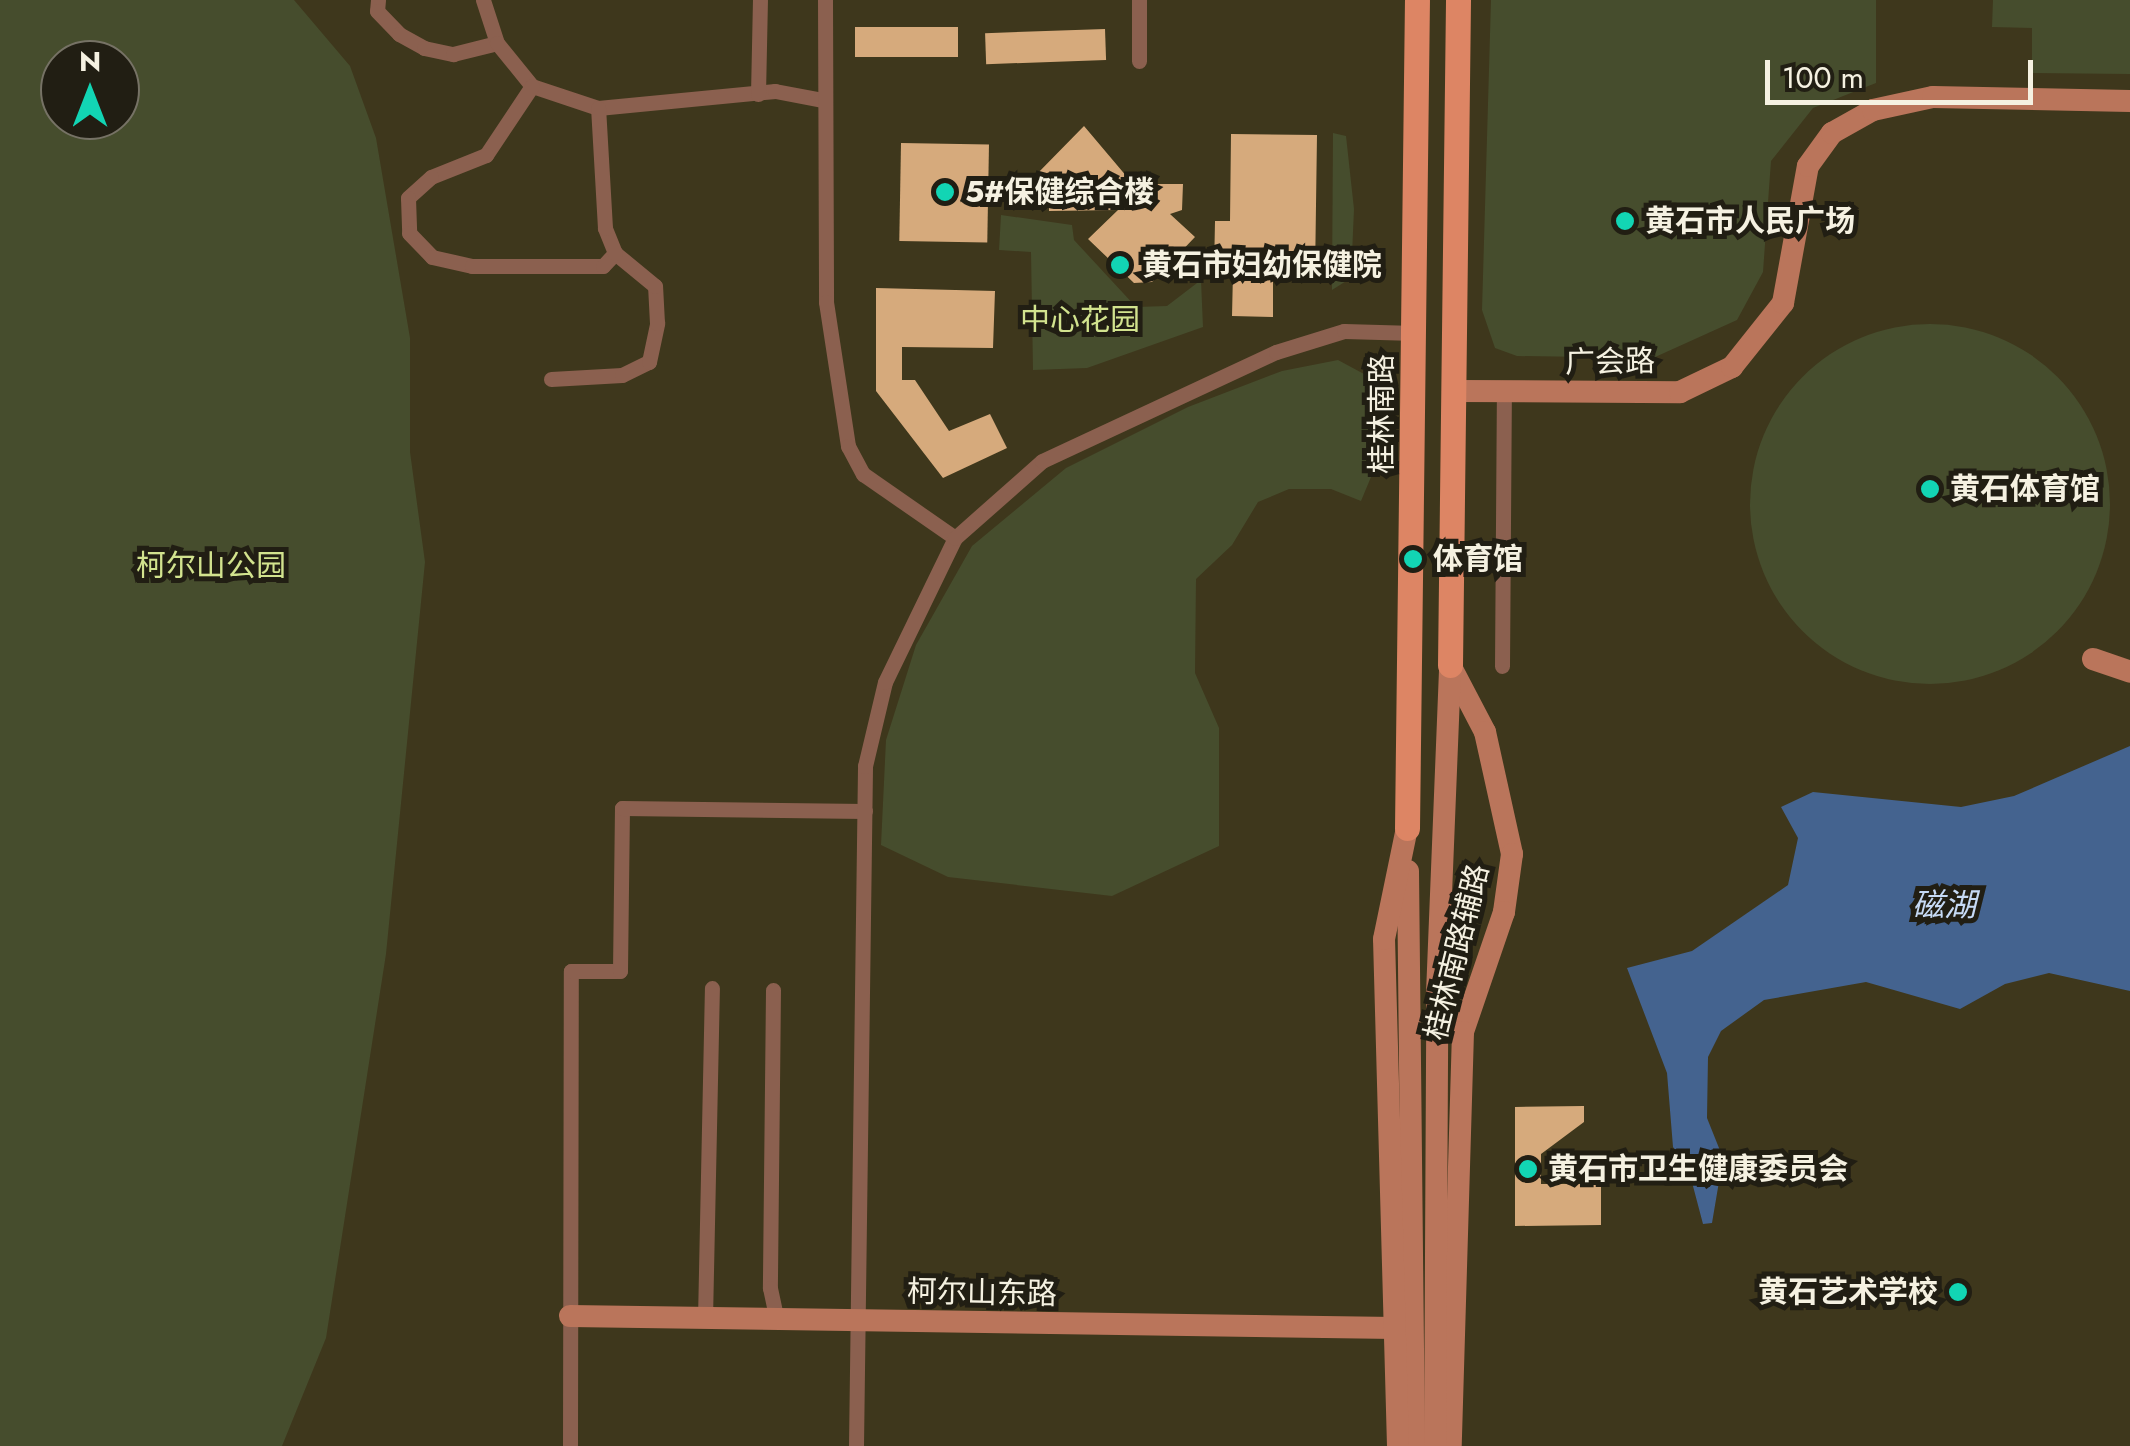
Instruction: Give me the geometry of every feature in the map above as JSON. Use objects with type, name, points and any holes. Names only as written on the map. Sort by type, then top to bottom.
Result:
[{"type":"main road","name":"桂林南路","points":[[1407,828],[1417,0]]},
{"type":"main road","points":[[1435,1446],[1437,994],[1450,665],[1458,0]]},
{"type":"main road","name":"广会路","points":[[1455,391],[1680,392],[1732,367],[1783,303],[1808,166],[1832,133],[1873,110],[1933,97],[2130,100]]},
{"type":"main road","points":[[2092,659],[2130,672]]},
{"type":"main road","name":"桂林南路辅路","points":[[1450,665],[1484,732],[1512,854],[1504,912],[1463,1032],[1452,1446]]},
{"type":"main road","points":[[1407,828],[1413,986],[1414,1446]]},
{"type":"main road","name":"桂林南路辅路","points":[[1398,1446],[1384,939],[1407,828]]},
{"type":"main road","name":"柯尔山东路","points":[[570,1316],[1395,1328]]},
{"type":"street","points":[[378,0],[378,11],[399,34],[424,48],[453,54],[497,42]]},
{"type":"street","points":[[482,0],[497,42],[532,86],[598,108],[758,94],[823,100]]},
{"type":"street","points":[[758,94],[760,0]]},
{"type":"street","points":[[825,0],[826,302],[848,446],[863,474],[955,538]]},
{"type":"street","points":[[1138,61],[1139,0]]},
{"type":"street","points":[[532,86],[486,154],[431,176],[408,198],[409,233],[432,257],[472,266],[604,266],[615,252]]},
{"type":"street","points":[[552,379],[622,374],[649,362],[656,286],[615,252],[605,228],[598,108]]},
{"type":"street","points":[[856,1446],[865,811],[880,698],[955,538],[1042,461],[1276,352],[1344,332],[1415,332]]},
{"type":"street","points":[[1502,666],[1504,393]]},
{"type":"street","points":[[570,1446],[571,971],[620,972],[622,808],[865,811]]},
{"type":"street","points":[[705,1319],[712,988]]},
{"type":"street","points":[[773,990],[770,1288],[777,1320]]},
{"type":"green space","name":"柯尔山公园","points":[[0,0],[294,0],[350,66],[376,138],[410,338],[410,452],[425,562],[386,954],[326,1338],[282,1446],[0,1446]]},
{"type":"green space","name":"黄石市人民广场","points":[[1491,0],[1876,0],[1876,83],[1813,108],[1771,161],[1763,272],[1737,320],[1653,358],[1517,356],[1495,348],[1482,310]]},
{"type":"green space","points":[[1993,0],[2130,0],[2130,74],[2032,73],[2032,28],[1992,27]]},
{"type":"green space","points":[[1333,133],[1346,136],[1354,209],[1351,278],[1332,290]]},
{"type":"green space","name":"中心花园","points":[[1001,215],[1072,225],[1074,240],[1136,307],[1167,306],[1201,280],[1203,327],[1087,368],[1033,370],[1031,252],[999,250]]},
{"type":"green space","name":"黄石体育馆","points":[[1930,324],[1965,328],[1999,338],[2030,354],[2057,377],[2080,404],[2096,435],[2106,469],[2110,504],[2106,539],[2096,573],[2080,604],[2057,631],[2030,654],[1999,670],[1965,680],[1930,684],[1895,680],[1861,670],[1830,654],[1803,631],[1780,604],[1764,573],[1754,539],[1750,504],[1754,469],[1764,435],[1780,404],[1803,377],[1830,354],[1861,338],[1895,328]]},
{"type":"green space","points":[[1338,360],[1364,374],[1381,453],[1361,501],[1331,489],[1289,489],[1258,502],[1232,545],[1196,579],[1195,673],[1219,728],[1219,846],[1112,896],[948,877],[881,845],[886,740],[916,645],[972,546],[1066,468],[1188,407],[1282,371]]},
{"type":"water","name":"磁湖","points":[[2130,746],[2130,991],[2049,973],[2005,984],[1960,1009],[1866,982],[1764,1000],[1721,1031],[1708,1057],[1707,1118],[1723,1158],[1712,1223],[1703,1224],[1689,1171],[1673,1147],[1667,1073],[1627,968],[1692,951],[1788,885],[1798,838],[1781,807],[1813,792],[1961,807],[2014,796]]},
{"type":"building","points":[[855,27],[958,27],[958,57],[855,57]]},
{"type":"building","points":[[1105,29],[1106,60],[986,64],[985,33]]},
{"type":"building","points":[[1084,126],[1133,184],[1183,184],[1182,210],[1170,214],[1195,237],[1152,282],[1134,283],[1088,239],[1118,210],[1049,211],[1049,194],[1034,177]]},
{"type":"building","points":[[1231,134],[1317,135],[1315,277],[1273,276],[1273,317],[1232,316],[1233,272],[1214,271],[1215,221],[1230,221]]},
{"type":"building","name":"5#保健综合楼","points":[[901,143],[989,145],[987,243],[899,241]]},
{"type":"building","points":[[876,288],[995,291],[993,348],[902,347],[902,380],[915,380],[949,431],[990,414],[1007,448],[943,478],[876,391]]},
{"type":"building","name":"黄石市卫生健康委员会","points":[[1584,1106],[1584,1122],[1541,1154],[1541,1184],[1601,1184],[1601,1225],[1515,1226],[1515,1107]]},
{"type":"place","name":"5#保健综合楼","points":[[945,192]]},
{"type":"place","name":"黄石市人民广场","points":[[1625,221]]},
{"type":"place","name":"黄石市妇幼保健院","points":[[1120,265]]},
{"type":"place","name":"黄石体育馆","points":[[1930,489]]},
{"type":"place","name":"体育馆","points":[[1413,559]]},
{"type":"place","name":"黄石市卫生健康委员会","points":[[1528,1169]]},
{"type":"place","name":"黄石艺术学校","points":[[1958,1292]]}]
